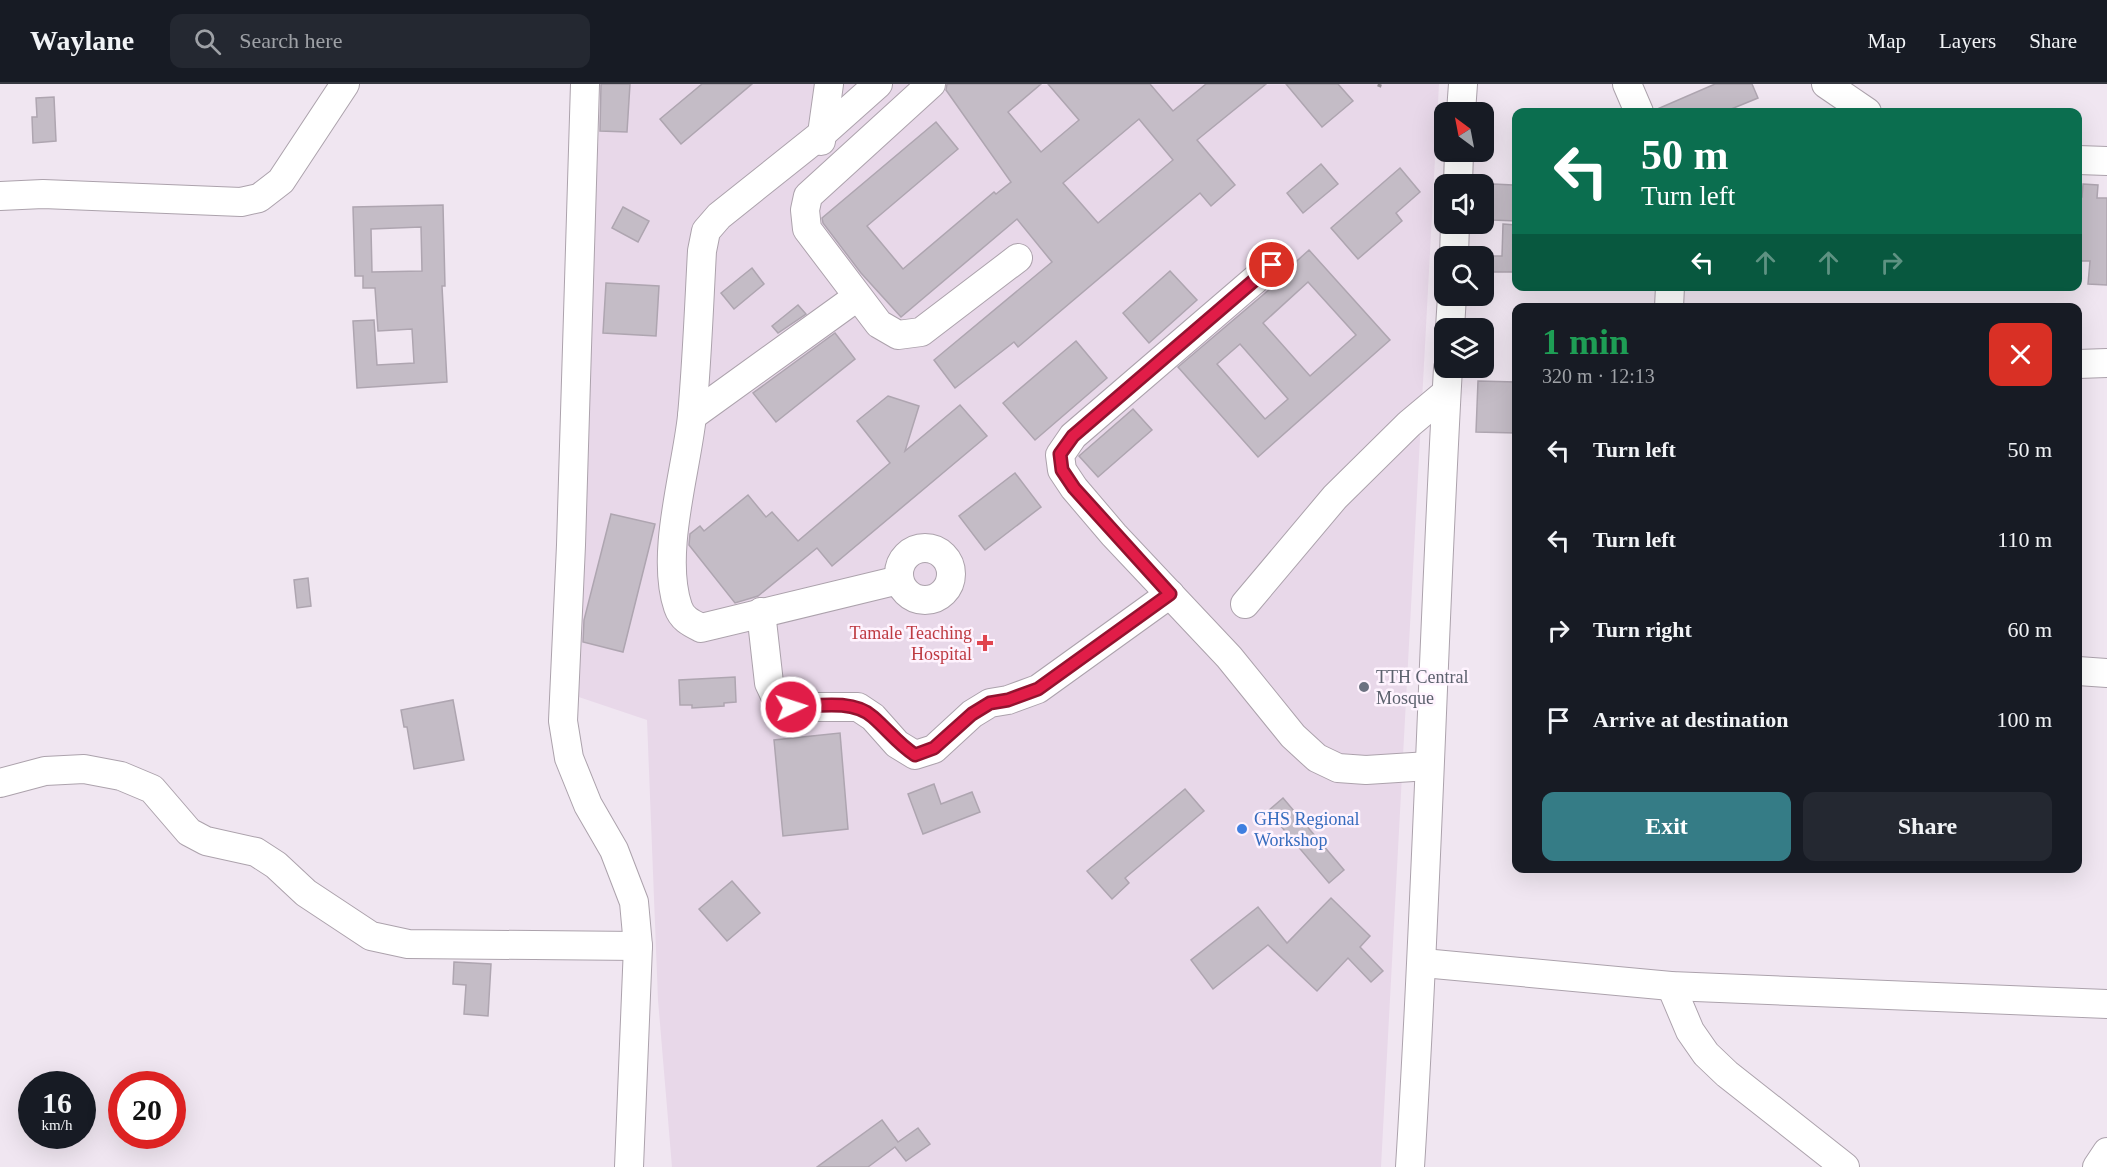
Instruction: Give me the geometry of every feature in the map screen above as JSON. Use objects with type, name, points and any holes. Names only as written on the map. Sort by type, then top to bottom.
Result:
[{"type":"street","points":[[0,196],[43,194],[241,202],[259,198],[281,181],[345,84]]},
{"type":"street","points":[[585,84],[571,545],[563,721],[569,758],[588,805],[614,850],[634,902],[638,946],[629,1167]]},
{"type":"street","points":[[829,84],[823,134],[805,210],[807,229],[879,324],[898,335],[921,332],[1018,258]]},
{"type":"street","points":[[878,84],[823,134],[719,216],[706,231],[702,251],[692,416],[674,537],[674,588],[679,609],[688,622],[701,628],[899,580]]},
{"type":"street","points":[[808,196],[931,84]]},
{"type":"street","points":[[1462,102],[1463,84]]},
{"type":"street","points":[[1627,84],[1637,108]]},
{"type":"street","points":[[1826,84],[1861,108]]},
{"type":"street","points":[[2082,160],[2107,161]]},
{"type":"street","points":[[1272,265],[1073,436],[1060,454],[1062,470],[1074,488],[1229,657],[1293,736],[1317,758],[1338,768],[1366,770],[1429,766]]},
{"type":"street","points":[[692,416],[857,297]]},
{"type":"street","points":[[2082,364],[2107,363]]},
{"type":"street","points":[[1245,604],[1335,497],[1409,424],[1447,380]]},
{"type":"street","points":[[1410,1167],[1423,963],[1429,766],[1447,380]]},
{"type":"street","points":[[760,612],[769,683],[778,702],[791,707],[858,707],[873,717],[897,744],[915,755],[934,748],[972,714],[990,703],[1008,700],[1038,689],[1170,594]]},
{"type":"street","points":[[2082,671],[2107,673]]},
{"type":"street","points":[[0,783],[45,771],[84,769],[121,776],[152,789],[189,832],[206,841],[256,852],[276,865],[306,893],[371,936],[408,944],[638,946]]},
{"type":"street","points":[[1423,963],[1671,986],[2107,1004]]},
{"type":"street","points":[[1671,986],[1690,1031],[1706,1054],[1727,1074],[1845,1167]]},
{"type":"street","points":[[2097,1167],[2107,1152]]},
{"type":"shaded area","name":"Tamale Teaching Hospital","points":[[601,84],[1439,84],[1438,102],[1434,102],[1435,162],[1381,1167],[672,1167],[658,1000],[647,720],[555,689],[589,344]]},
{"type":"building","points":[[601,84],[630,84],[627,132],[600,131]]},
{"type":"building","points":[[702,84],[752,84],[681,144],[660,119]]},
{"type":"building","points":[[947,84],[1041,84],[1008,112],[1041,152],[1079,120],[1048,84],[1150,84],[1173,111],[1206,84],[1266,84],[1197,140],[1235,185],[1211,206],[1200,193],[1018,347],[1014,342],[955,388],[934,360],[1052,262],[1017,219],[901,317],[861,273],[823,223],[822,218],[936,122],[958,149],[867,226],[903,269],[994,192],[996,194],[1011,182],[946,90]],"holes":[[[1139,119],[1173,160],[1098,223],[1063,183]]]},
{"type":"building","points":[[1286,84],[1338,84],[1353,101],[1322,127]]},
{"type":"building","points":[[1715,84],[1752,84],[1758,98],[1734,108],[1660,108]]},
{"type":"building","points":[[54,97],[56,141],[33,143],[32,117],[37,117],[36,98]]},
{"type":"building","points":[[1321,164],[1338,184],[1303,213],[1287,193]]},
{"type":"building","points":[[1400,168],[1420,192],[1396,213],[1402,221],[1358,259],[1331,228]]},
{"type":"building","points":[[1494,184],[1512,185],[1512,221],[1494,220]]},
{"type":"building","points":[[2083,184],[2098,185],[2097,198],[2107,198],[2107,285],[2088,284],[2090,261],[2082,261]]},
{"type":"building","points":[[443,205],[445,286],[442,286],[447,382],[357,388],[353,321],[374,320],[377,365],[414,363],[412,329],[378,331],[375,288],[363,288],[363,276],[355,276],[353,207]],"holes":[[[421,227],[422,271],[372,272],[371,229]]]},
{"type":"building","points":[[623,207],[649,221],[638,242],[612,228]]},
{"type":"building","points":[[1503,224],[1512,225],[1512,272],[1494,272],[1494,256],[1502,256]]},
{"type":"building","points":[[1309,250],[1390,340],[1258,457],[1178,367],[1283,278],[1288,269]],"holes":[[[1308,282],[1356,335],[1310,376],[1263,323]],[[1240,344],[1288,399],[1265,419],[1217,364]]]},
{"type":"building","points":[[752,268],[764,284],[734,309],[721,293]]},
{"type":"building","points":[[1170,271],[1197,300],[1149,343],[1123,313]]},
{"type":"building","points":[[606,283],[659,286],[656,336],[603,333]]},
{"type":"building","points":[[798,305],[806,314],[778,333],[772,326]]},
{"type":"building","points":[[835,333],[855,359],[776,422],[753,393]]},
{"type":"building","points":[[1076,341],[1107,378],[1035,440],[1003,403]]},
{"type":"building","points":[[1478,381],[1512,382],[1512,433],[1476,432]]},
{"type":"building","points":[[888,396],[919,406],[905,451],[960,405],[987,436],[832,566],[817,548],[758,596],[735,603],[689,545],[690,534],[700,526],[704,531],[748,495],[766,517],[772,512],[798,541],[890,463],[857,421]]},
{"type":"building","points":[[1133,409],[1152,430],[1098,477],[1079,456]]},
{"type":"building","points":[[1015,473],[1041,507],[985,550],[959,516]]},
{"type":"building","points":[[611,514],[655,524],[623,652],[583,642],[584,620]]},
{"type":"building","points":[[308,578],[311,606],[297,608],[294,580]]},
{"type":"building","points":[[735,677],[736,702],[724,703],[724,706],[692,708],[692,705],[680,705],[679,680]]},
{"type":"building","points":[[453,700],[464,760],[414,769],[407,727],[404,727],[401,710]]},
{"type":"building","points":[[840,733],[848,829],[783,836],[774,740]]},
{"type":"building","points":[[934,784],[941,804],[972,792],[980,812],[923,834],[908,794]]},
{"type":"building","points":[[1185,789],[1204,811],[1125,878],[1129,883],[1112,899],[1087,871]]},
{"type":"building","points":[[1283,798],[1344,870],[1329,883],[1268,811]]},
{"type":"building","points":[[732,881],[760,913],[727,941],[699,909]]},
{"type":"building","points":[[1331,898],[1370,936],[1360,947],[1383,971],[1371,982],[1348,958],[1317,991],[1268,945],[1213,989],[1191,960],[1258,907],[1287,943]]},
{"type":"building","points":[[454,962],[491,964],[488,1016],[464,1014],[466,985],[453,984]]},
{"type":"building","points":[[882,1120],[898,1142],[918,1128],[930,1144],[906,1161],[895,1147],[868,1167],[817,1167]]},
{"type":"place","name":"Tamale Teaching Hospital","points":[[985,643]]},
{"type":"place","name":"TTH Central Mosque","points":[[1364,687]]},
{"type":"place","name":"GHS Regional Workshop","points":[[1242,829]]},
{"type":"route","points":[[791,707],[821,705],[858,707],[873,717],[897,744],[915,755],[934,748],[972,714],[990,703],[1008,700],[1038,689],[1170,594],[1114,535],[1074,488],[1062,470],[1060,454],[1073,436],[1161,358],[1272,265]]}]
